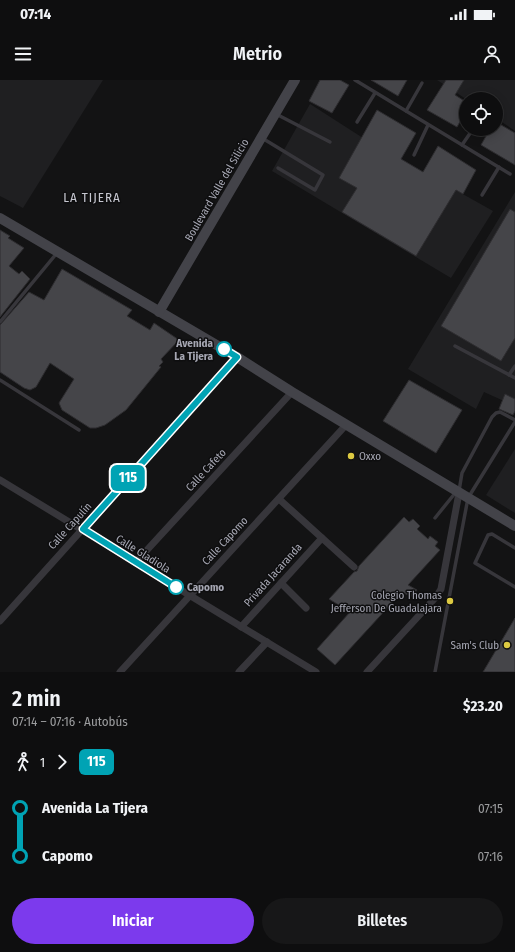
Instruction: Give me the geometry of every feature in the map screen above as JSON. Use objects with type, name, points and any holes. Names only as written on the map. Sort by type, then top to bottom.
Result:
[{"type":"main road","name":"Boulevard Valle del Silicio","points":[[159,312],[295,80]]},
{"type":"main road","points":[[0,218],[237,357],[346,425],[515,526]]},
{"type":"street","name":"Calle Capulín","points":[[0,621],[237,357]]},
{"type":"street","name":"Calle Cafeto","points":[[136,562],[292,392]]},
{"type":"street","name":"Calle Capomo","points":[[120,672],[346,425]]},
{"type":"street","name":"Calle Gladiola","points":[[0,481],[83,529],[316,672]]},
{"type":"street","points":[[367,672],[436,597],[441,589],[461,494]]},
{"type":"street","points":[[279,499],[354,567]]},
{"type":"street","name":"Privada Jacaranda","points":[[241,627],[322,538]]},
{"type":"street","points":[[281,583],[306,608]]},
{"type":"street","points":[[239,672],[267,642]]},
{"type":"lane","points":[[354,80],[510,174]]},
{"type":"lane","points":[[406,111],[422,83]]},
{"type":"lane","points":[[357,122],[375,92]]},
{"type":"lane","points":[[276,113],[330,142]]},
{"type":"lane","points":[[414,155],[428,125]]},
{"type":"lane","points":[[462,145],[468,136]]},
{"type":"lane","points":[[261,138],[323,175],[315,190],[278,168]]},
{"type":"lane","points":[[482,195],[499,167]]},
{"type":"lane","points":[[0,322],[58,252]]},
{"type":"lane","points":[[455,346],[515,378]]},
{"type":"lane","points":[[510,375],[515,366]]},
{"type":"lane","points":[[0,380],[79,430]]},
{"type":"lane","points":[[435,518],[461,494],[515,421],[500,412],[496,413],[492,417],[462,473],[461,494],[435,672]]},
{"type":"lane","points":[[515,548],[492,534],[488,535],[475,563],[515,587]]},
{"type":"shaded area","points":[[0,80],[103,80],[23,208],[0,196]]},
{"type":"shaded area","points":[[437,80],[515,80],[515,131],[503,123],[503,92],[459,92],[459,94]]},
{"type":"shaded area","points":[[310,104],[363,138],[493,211],[451,278],[272,171]]},
{"type":"shaded area","points":[[515,192],[515,406],[484,392],[476,409],[408,369]]},
{"type":"shaded area","points":[[515,449],[515,513],[486,495]]},
{"type":"building","points":[[320,80],[340,80],[349,85],[332,113],[309,101]]},
{"type":"building","points":[[371,80],[407,80],[398,96]]},
{"type":"building","points":[[446,80],[464,80],[455,95],[459,98],[459,123],[457,127],[427,110]]},
{"type":"building","points":[[377,110],[416,133],[401,159],[423,172],[438,146],[476,170],[463,194],[456,190],[416,256],[342,212],[357,188],[339,178]]},
{"type":"building","points":[[503,126],[515,133],[515,165],[481,145],[486,136],[503,136]]},
{"type":"building","points":[[510,209],[515,212],[515,338],[501,361],[441,326]]},
{"type":"building","points":[[0,230],[10,236],[8,238],[24,248],[9,266],[19,274],[22,271],[30,279],[0,317]]},
{"type":"building","points":[[62,269],[132,310],[127,316],[150,330],[154,323],[179,340],[161,359],[163,362],[159,366],[161,367],[126,410],[105,425],[96,428],[90,428],[62,410],[59,403],[74,379],[50,363],[36,387],[30,390],[24,388],[0,372],[0,325],[29,292],[44,300]]},
{"type":"building","points":[[409,380],[462,410],[436,453],[383,421]]},
{"type":"building","points":[[505,394],[515,399],[515,411],[513,415],[499,409]]},
{"type":"building","points":[[404,517],[409,522],[413,519],[420,526],[417,529],[428,539],[430,536],[438,542],[435,546],[440,550],[408,585],[417,590],[412,597],[402,592],[335,665],[317,649],[350,612],[329,599],[354,572],[357,571],[359,566]]},
{"type":"building","name":"Sam's Club","points":[[515,618],[515,672],[483,672]]},
{"type":"bus line","name":"115","points":[[176,587],[83,529],[237,357],[224,349]]},
{"type":"place","name":"Avenida La Tijera","points":[[224,349]]},
{"type":"place","name":"Oxxo","points":[[351,456]]},
{"type":"place","name":"Capomo","points":[[176,587]]},
{"type":"place","name":"Colegio Thomas Jefferson De Guadalajara","points":[[450,601]]},
{"type":"place","name":"Sam's Club","points":[[507,645]]},
{"type":"district","name":"LA TIJERA","points":[[92,197]]}]
